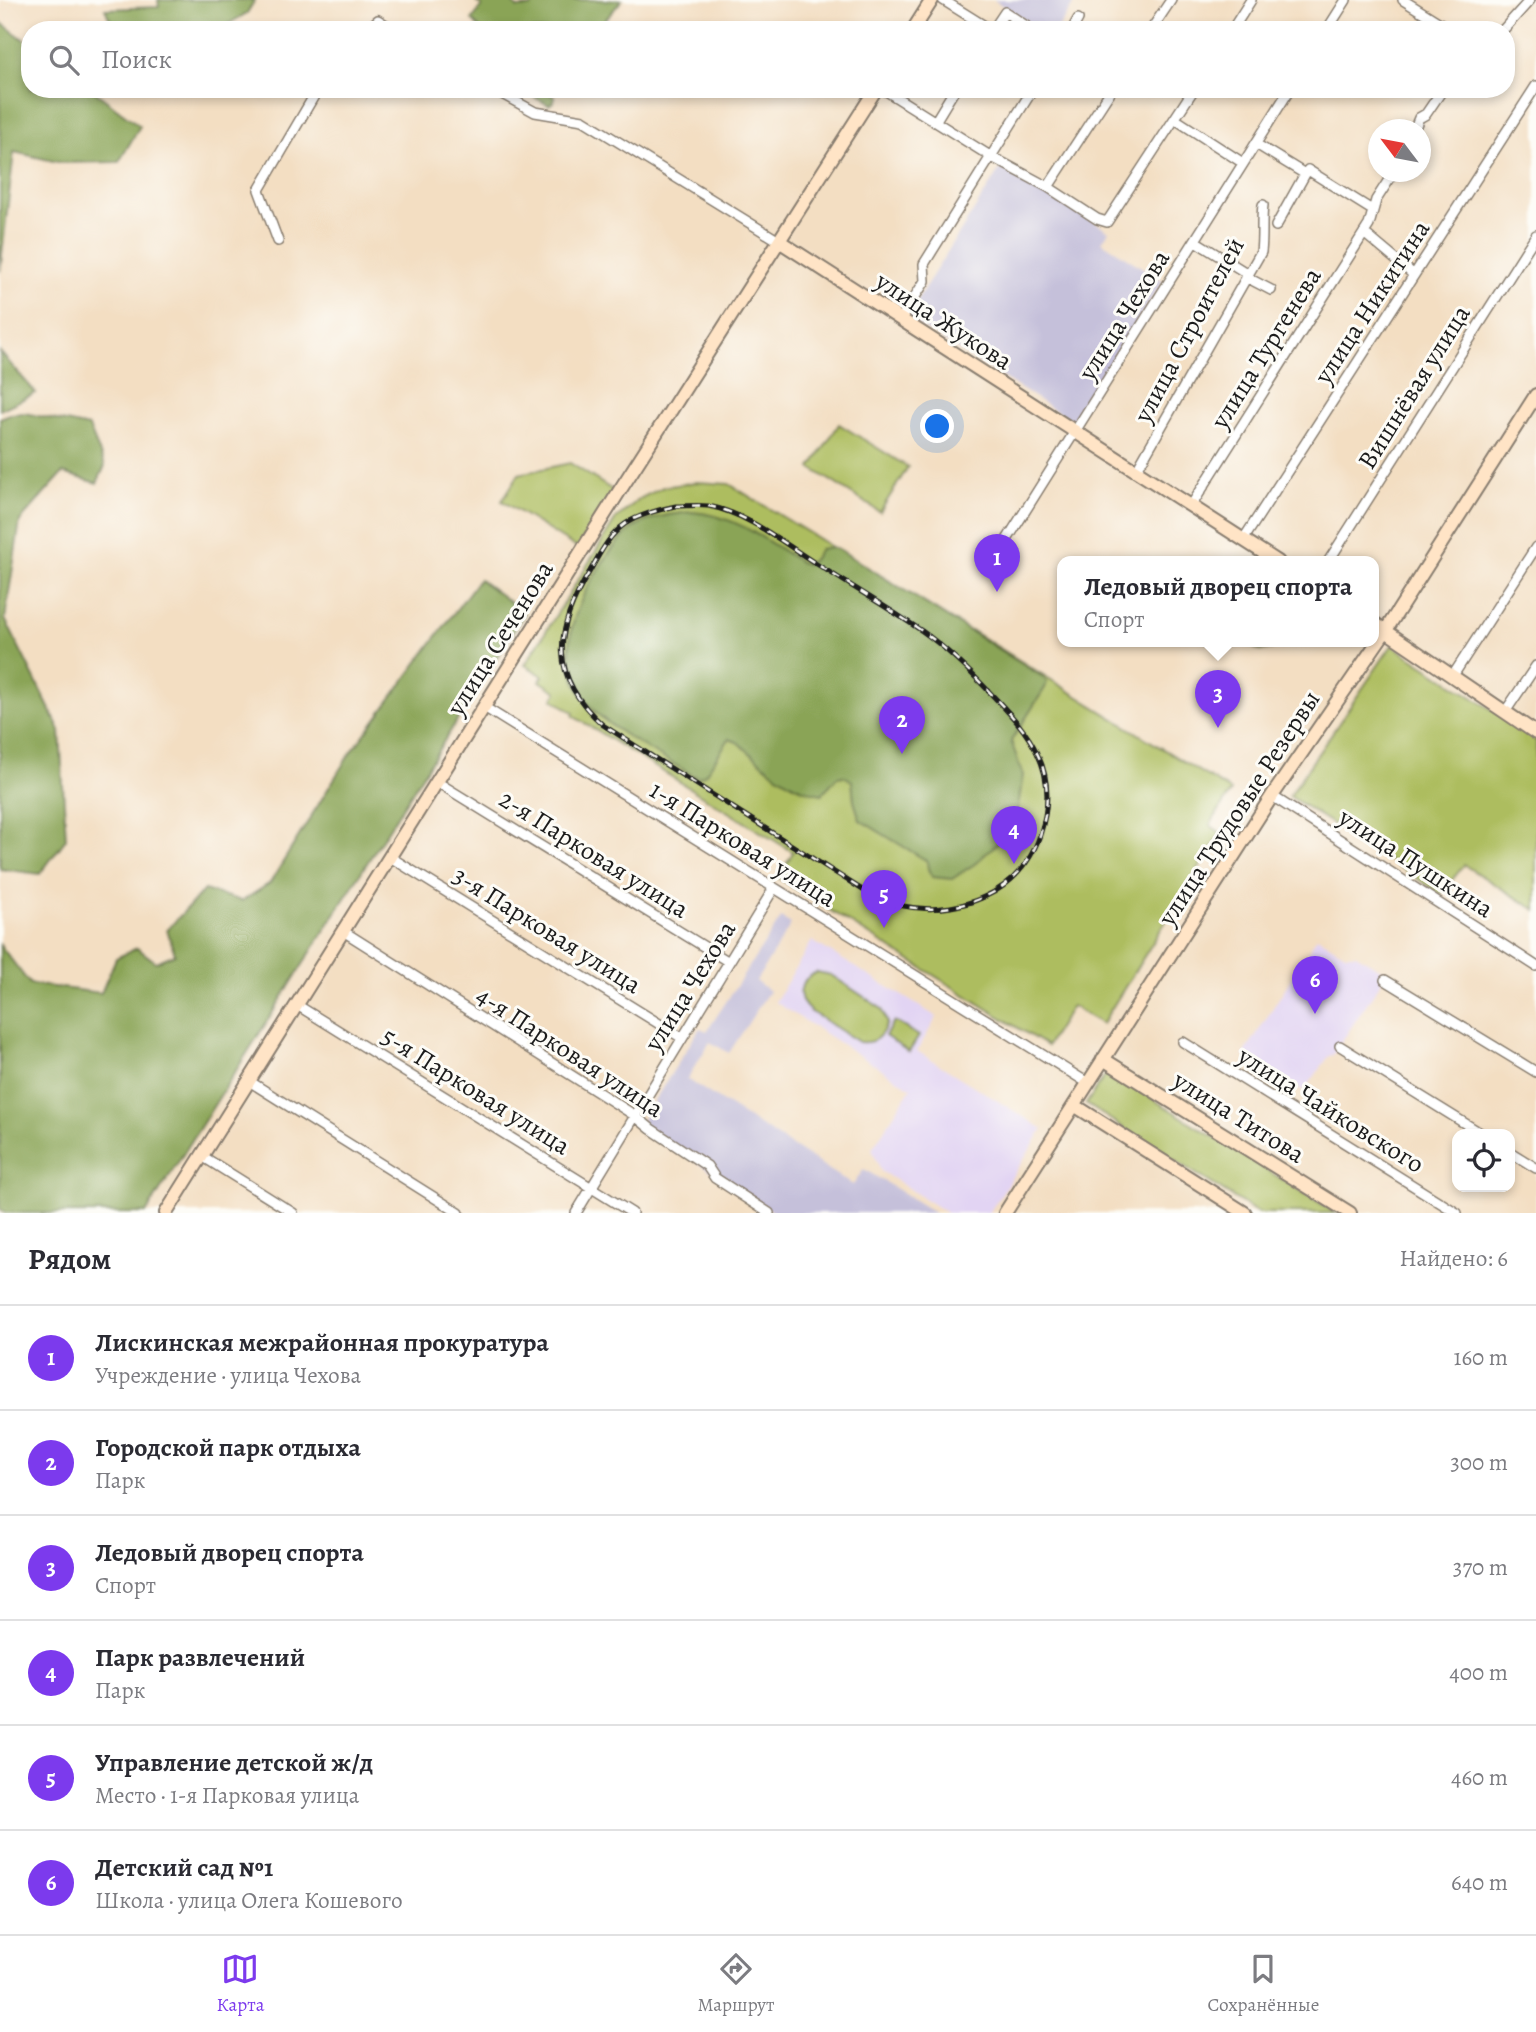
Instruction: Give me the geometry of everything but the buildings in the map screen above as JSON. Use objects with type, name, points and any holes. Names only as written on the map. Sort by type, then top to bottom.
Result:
[{"type":"main road","points":[[919,21],[932,0]]},
{"type":"main road","name":"улица Сеченова","points":[[166,1213],[870,98]]},
{"type":"main road","name":"улица Жукова","points":[[779,241],[1269,556]]},
{"type":"main road","name":"улица Трудовые Резервы","points":[[1379,640],[1536,395]]},
{"type":"main road","points":[[1379,626],[1536,733]]},
{"type":"main road","name":"улица Трудовые Резервы","points":[[1005,1213],[1272,796],[1374,647]]},
{"type":"main road","name":"улица Титова","points":[[1103,1059],[1350,1213]]},
{"type":"main road","points":[[1074,1105],[1245,1213]]},
{"type":"street","points":[[943,0],[977,21]]},
{"type":"street","points":[[1157,21],[1171,0]]},
{"type":"street","points":[[1238,21],[1251,0]]},
{"type":"street","points":[[1333,21],[1346,0]]},
{"type":"street","points":[[1403,0],[1437,21]]},
{"type":"street","points":[[1511,21],[1530,0]]},
{"type":"street","points":[[998,21],[1004,12],[1018,21]]},
{"type":"street","name":"улица Никитина","points":[[1244,540],[1536,86]]},
{"type":"street","points":[[278,241],[259,190],[313,98]]},
{"type":"street","name":"улица Жукова","points":[[509,98],[535,112],[583,120],[779,241]]},
{"type":"street","points":[[897,98],[990,156],[1048,187],[1097,219],[1107,222],[1188,98]]},
{"type":"street","points":[[934,122],[949,98]]},
{"type":"street","points":[[900,320],[925,281],[924,264],[1027,98]]},
{"type":"street","points":[[1048,187],[1106,98]]},
{"type":"street","name":"улица Чехова","points":[[993,562],[1284,98]]},
{"type":"street","points":[[1418,119],[1426,114],[1437,98]]},
{"type":"street","points":[[1175,119],[1244,163]]},
{"type":"street","points":[[1255,144],[1305,174]]},
{"type":"street","points":[[1276,226],[1308,170],[1372,210]]},
{"type":"street","name":"улица Тургенева","points":[[1191,506],[1369,225],[1376,200],[1388,182]]},
{"type":"street","name":"улица Строителей","points":[[1136,471],[1261,252],[1263,205]]},
{"type":"street","points":[[1364,233],[1414,275]]},
{"type":"street","name":"Вишнёвая улица","points":[[1332,556],[1536,235]]},
{"type":"street","points":[[1195,242],[1270,290]]},
{"type":"street","points":[[1452,677],[1536,547]]},
{"type":"street","points":[[1505,712],[1536,666]]},
{"type":"street","name":"1-я Парковая улица","points":[[484,707],[1088,1083]]},
{"type":"street","name":"2-я Парковая улица","points":[[437,782],[729,962]]},
{"type":"street","name":"улица Пушкина","points":[[1272,796],[1536,966]]},
{"type":"street","name":"3-я Парковая улица","points":[[390,857],[682,1038]]},
{"type":"street","name":"улица Чехова","points":[[576,1213],[774,888]]},
{"type":"street","name":"4-я Парковая улица","points":[[343,931],[634,1115],[707,1166],[715,1178],[769,1213]]},
{"type":"street","points":[[1385,980],[1536,1072]]},
{"type":"street","name":"5-я Парковая улица","points":[[297,1005],[632,1213]]},
{"type":"street","name":"улица Чайковского","points":[[1183,1042],[1457,1213]]},
{"type":"street","points":[[1340,1046],[1474,1129]]},
{"type":"street","points":[[249,1081],[460,1213]]},
{"type":"street","points":[[1515,1155],[1536,1168]]},
{"type":"street","points":[[202,1156],[293,1213]]},
{"type":"shaded area","points":[[994,0],[1076,0],[1063,21],[1026,21]]},
{"type":"shaded area","points":[[1004,163],[1109,231],[1102,242],[1163,281],[1074,422],[906,317]]},
{"type":"shaded area","points":[[781,918],[791,924],[756,981],[769,991],[729,1053],[710,1042],[687,1079],[853,1185],[864,1169],[935,1213],[775,1213],[639,1125],[700,1028],[707,1031]]},
{"type":"shaded area","points":[[1317,937],[1345,954],[1356,954],[1387,973],[1333,1055],[1329,1056],[1304,1091],[1243,1056]]},
{"type":"shaded area","points":[[812,941],[937,1017],[917,1051],[1043,1129],[989,1213],[947,1213],[881,1171],[872,1149],[911,1088],[775,1002]]},
{"type":"green space","points":[[158,0],[255,0],[247,13],[233,21],[112,21],[105,9],[159,7]]},
{"type":"green space","points":[[483,0],[511,0],[517,8],[531,7],[536,0],[622,0],[604,21],[473,21],[482,6],[477,3]]},
{"type":"green space","points":[[0,22],[21,37],[21,98],[103,98],[140,126],[119,162],[62,163],[14,152],[0,272]]},
{"type":"green space","points":[[536,98],[554,98],[549,105]]},
{"type":"green space","points":[[0,352],[36,393],[0,410]]},
{"type":"green space","points":[[25,413],[89,427],[105,466],[97,483],[63,473],[20,521],[5,619],[60,730],[66,839],[40,874],[0,869],[0,418]]},
{"type":"green space","points":[[839,424],[908,467],[880,512],[811,468]]},
{"type":"green space","points":[[570,463],[614,491],[577,548],[502,501],[519,474]]},
{"type":"green space","points":[[697,482],[729,484],[1231,791],[1210,825],[1221,833],[1102,1024],[1072,1006],[1047,1046],[778,878],[793,852],[573,716],[574,713],[553,699],[557,692],[540,681],[543,676],[525,665],[616,519],[639,499],[663,487]]},
{"type":"green space","points":[[692,512],[736,523],[806,564],[812,561],[820,549],[831,547],[840,550],[1043,677],[1047,682],[1045,688],[1011,741],[1023,775],[1018,807],[1006,835],[976,863],[952,879],[932,877],[927,861],[860,820],[852,781],[844,776],[837,777],[822,794],[810,791],[787,781],[737,742],[729,739],[706,773],[700,777],[692,775],[624,734],[590,706],[578,688],[570,652],[576,615],[592,579],[629,531],[652,519]]},
{"type":"green space","points":[[479,579],[525,613],[146,1213],[6,1213],[0,1209],[0,945],[30,984],[101,993],[116,958],[137,948],[156,962],[175,954],[167,930],[204,890],[242,901],[270,883],[347,758]]},
{"type":"green space","points":[[1392,645],[1536,738],[1536,910],[1464,865],[1441,894],[1289,796]]},
{"type":"green space","points":[[1252,647],[1274,647],[1273,648],[1260,651]]},
{"type":"green space","points":[[817,972],[831,975],[882,1009],[887,1023],[880,1036],[873,1041],[859,1042],[805,1006],[801,995],[802,984]]},
{"type":"green space","points":[[894,1021],[919,1036],[909,1052],[885,1036]]},
{"type":"green space","points":[[1108,1071],[1336,1213],[1258,1213],[1086,1104]]},
{"type":"railway","points":[[676,506],[708,506],[737,515],[764,529],[932,638],[970,672],[1008,712],[1037,753],[1047,794],[1043,825],[1037,844],[1022,868],[1009,881],[979,899],[934,909],[903,906],[872,896],[603,725],[585,707],[565,670],[562,652],[569,613],[578,593],[605,546],[619,529],[643,515],[676,506]]},
{"type":"place","name":"Лискинская межрайонная прокуратура","points":[[997,592]]},
{"type":"place","name":"Ледовый дворец спорта","points":[[1218,728]]},
{"type":"place","name":"Городской парк отдыха","points":[[902,754]]},
{"type":"place","name":"Парк развлечений","points":[[1014,864]]},
{"type":"place","name":"Управление детской ж/д","points":[[884,928]]},
{"type":"place","name":"Детский сад №1","points":[[1315,1014]]}]
